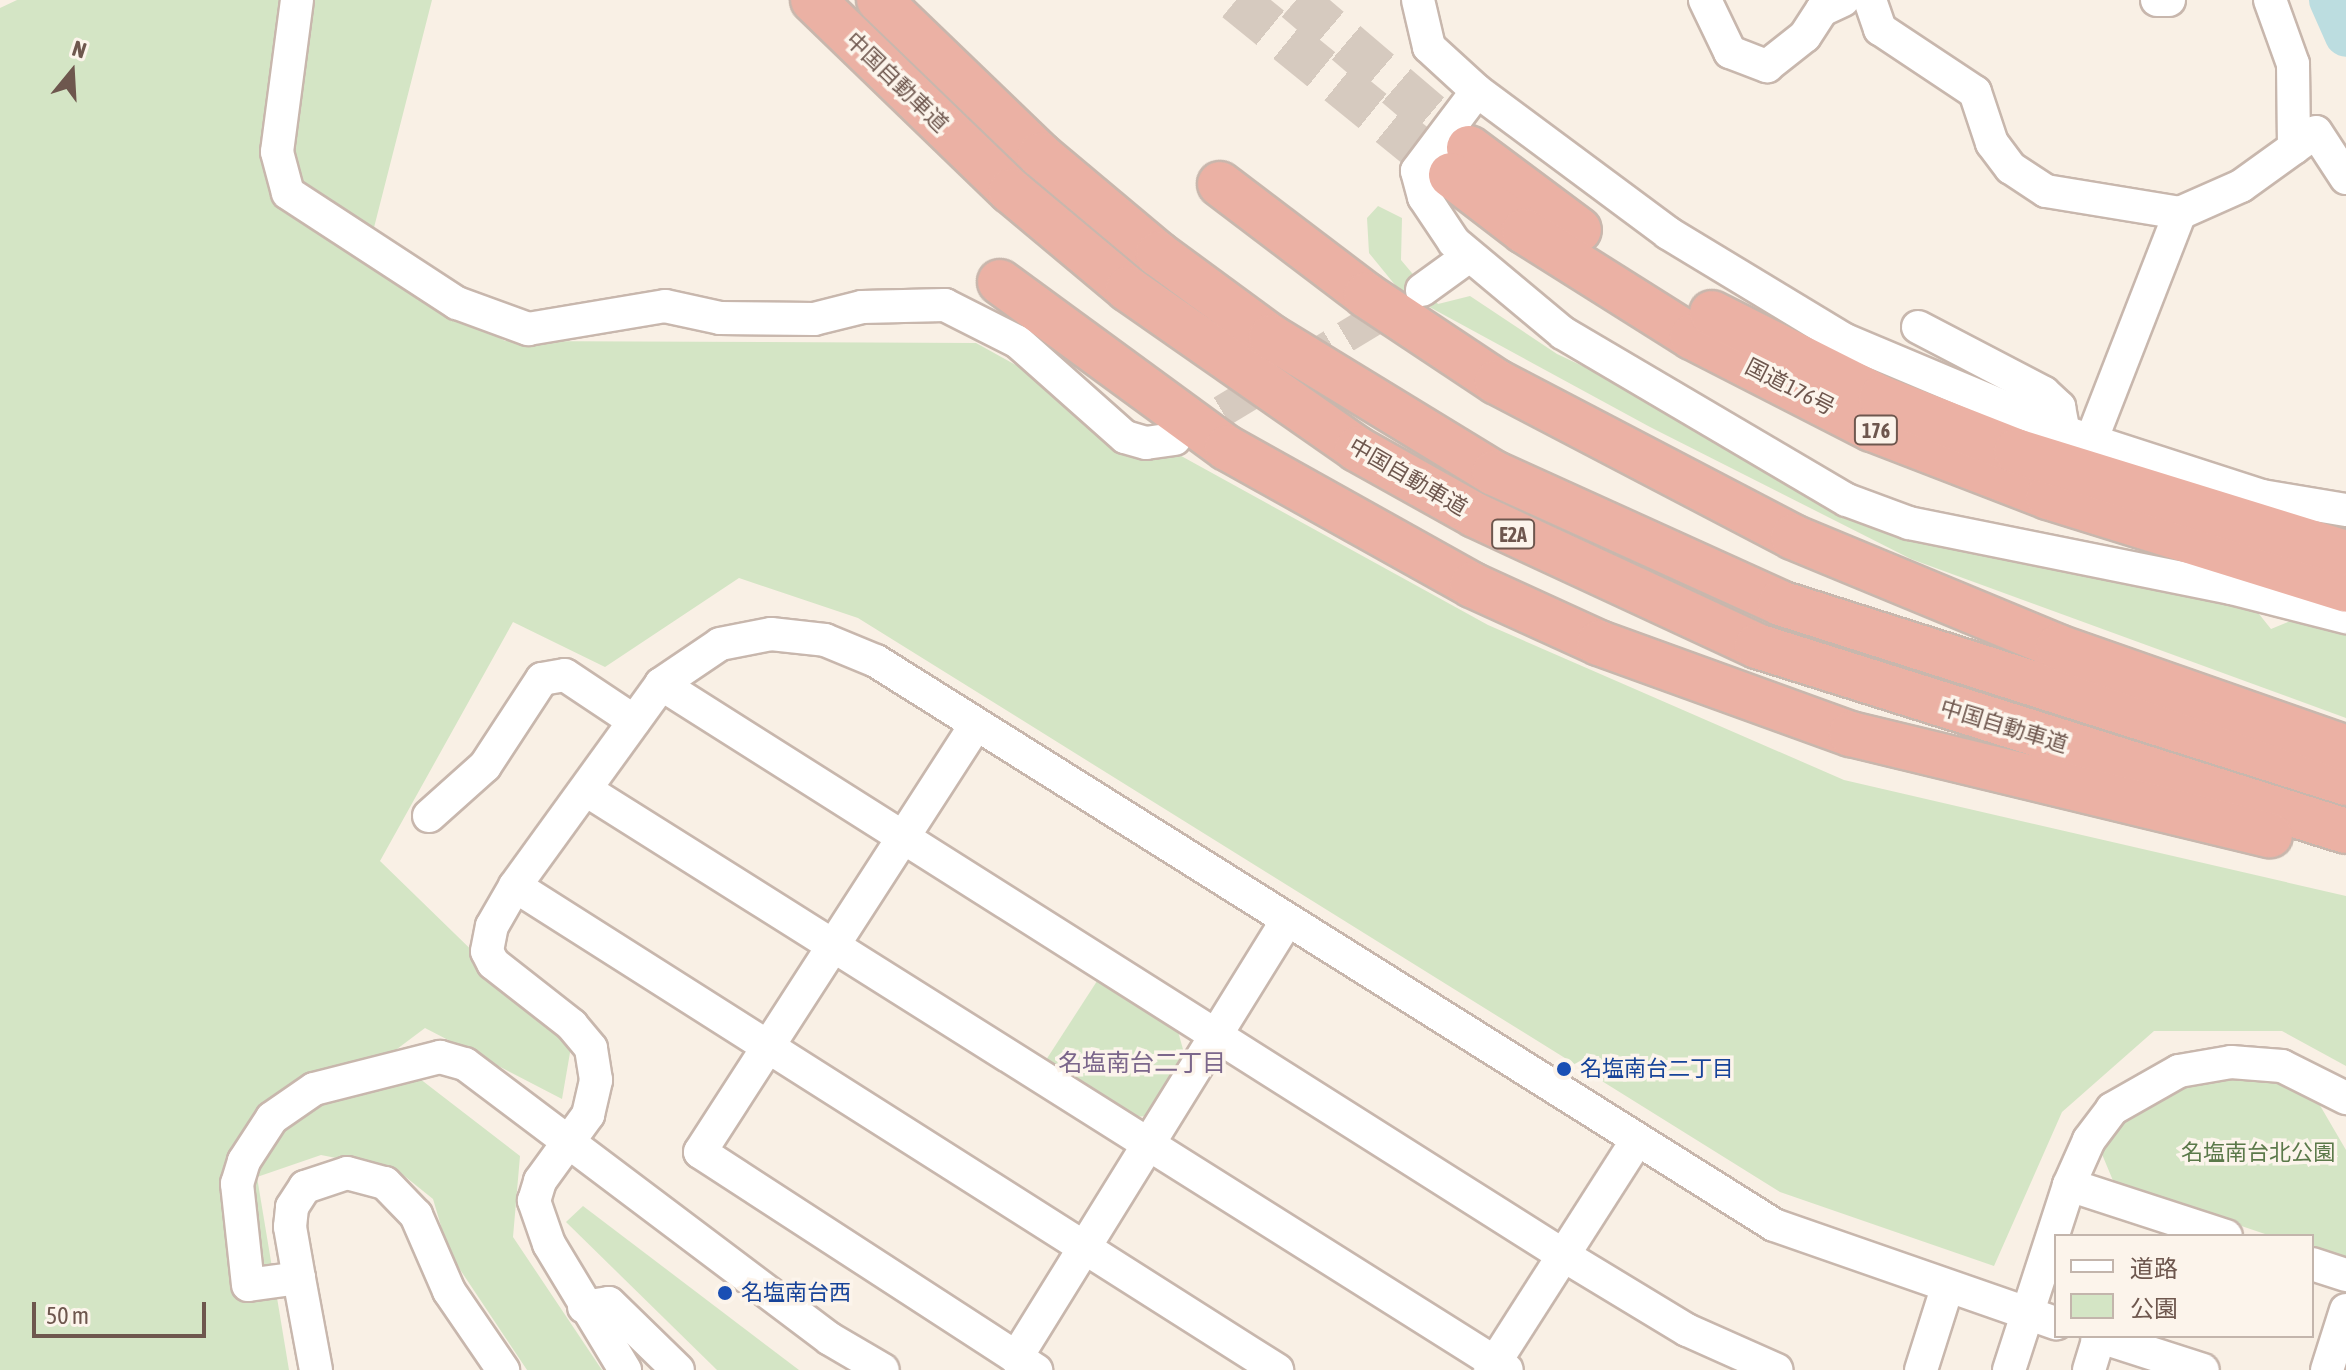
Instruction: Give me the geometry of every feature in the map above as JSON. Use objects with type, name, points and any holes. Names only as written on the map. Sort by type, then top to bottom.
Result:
[{"type":"highway","name":"中国自動車道","points":[[813,0],[1011,191],[1128,289],[1357,449],[1475,515],[1757,646],[2346,831]]},
{"type":"highway","name":"中国自動車道","points":[[879,0],[1040,155],[1158,254],[1271,337],[1494,473],[1780,603],[2346,783]]},
{"type":"highway","name":"国道176号","points":[[2346,553],[2016,451],[1881,398],[1705,310],[1545,208],[1460,162],[1524,231],[1692,337],[1872,429],[2048,497],[2346,590]]},
{"type":"highway","points":[[1220,184],[1366,295],[1497,382],[1752,516],[1915,592],[2346,748]]},
{"type":"highway","points":[[1000,282],[1227,448],[1472,585],[1599,643],[1851,734],[2346,852]]},
{"type":"street","points":[[297,0],[277,152],[288,193],[457,303],[528,329],[665,306],[720,318],[814,319],[862,307],[945,305],[1018,342],[1125,437],[1146,443],[1175,439]]},
{"type":"street","points":[[1418,0],[1429,47],[1477,91],[1668,233],[1845,340],[2077,437],[2262,496],[2346,510]]},
{"type":"street","points":[[1705,0],[1730,52],[1767,66],[1805,36],[1822,10],[1843,0]]},
{"type":"street","points":[[1870,0],[1880,29],[1975,92],[1992,143],[2011,168],[2046,191],[2180,213],[2241,186],[2316,132],[2346,178]]},
{"type":"street","points":[[2157,0],[2169,0]]},
{"type":"street","points":[[2270,0],[2293,64],[2294,148]]},
{"type":"street","points":[[1477,91],[1417,171],[1432,213],[1469,256],[1563,333],[1847,500],[1909,523],[2346,617]]},
{"type":"street","points":[[2077,437],[2180,213]]},
{"type":"street","points":[[1422,290],[1469,256]]},
{"type":"street","points":[[1918,327],[2044,393],[2059,407],[2077,437]]},
{"type":"street","points":[[625,1370],[584,1307],[538,1221],[534,1201],[540,1181],[588,1115],[595,1063],[584,1037],[493,963],[487,951],[492,926],[515,886],[661,684],[720,644],[789,634],[859,653],[1635,1143],[1774,1225],[2042,1319]]},
{"type":"street","points":[[429,816],[485,766],[542,679],[565,675],[634,721]]},
{"type":"street","points":[[661,684],[1563,1255],[1687,1330],[1777,1370]]},
{"type":"street","points":[[975,726],[700,1152],[1026,1364],[1085,1247],[1286,922]]},
{"type":"street","points":[[586,790],[1497,1368],[1563,1255],[1635,1143]]},
{"type":"street","points":[[515,886],[1277,1370]]},
{"type":"street","points":[[299,1278],[248,1285],[237,1184],[255,1139],[272,1118],[314,1089],[454,1058],[830,1339],[883,1370]]},
{"type":"street","points":[[2059,1234],[2069,1185],[2089,1140],[2112,1109],[2179,1071],[2231,1062],[2282,1066],[2346,1098]]},
{"type":"street","points":[[316,1370],[290,1227],[292,1207],[305,1187],[347,1173],[385,1183],[416,1215],[449,1291],[503,1370]]},
{"type":"street","points":[[2069,1185],[2220,1234]]},
{"type":"street","points":[[2009,1370],[2042,1319],[2054,1259]]},
{"type":"street","points":[[2314,1265],[2346,1275]]},
{"type":"street","points":[[1921,1370],[1947,1288]]},
{"type":"street","points":[[584,1307],[609,1303],[678,1370]]},
{"type":"street","points":[[2327,1370],[2346,1310]]},
{"type":"street","points":[[2089,1370],[2097,1338]]},
{"type":"street","points":[[2104,1338],[2203,1370]]},
{"type":"green space","points":[[17,0],[432,0],[366,259],[505,341],[976,343],[1488,625],[1844,780],[2346,896],[2346,1066],[2282,1031],[2154,1031],[2062,1112],[1994,1266],[1780,1192],[858,618],[739,578],[605,667],[513,622],[380,861],[571,1047],[562,1099],[425,1028],[389,1055],[520,1156],[513,1237],[602,1370],[527,1370],[449,1253],[433,1199],[397,1170],[321,1155],[257,1177],[289,1370],[0,1370],[0,8]]},
{"type":"green space","points":[[1378,206],[1402,218],[1401,260],[1438,304],[1470,296],[1557,354],[1657,401],[1875,524],[2247,599],[2271,629],[2293,620],[2323,621],[2346,632],[2346,718],[1911,559],[1650,427],[1400,291],[1369,253],[1367,218]]},
{"type":"green space","points":[[1099,978],[1177,1028],[1186,1060],[1148,1116],[1134,1117],[1046,1060]]},
{"type":"green space","name":"名塩南台北公園","points":[[2209,1077],[2275,1079],[2318,1102],[2346,1150],[2346,1261],[2314,1251],[2314,1234],[2265,1234],[2114,1183],[2099,1147],[2142,1100]]},
{"type":"green space","points":[[583,1206],[799,1370],[717,1370],[566,1222]]},
{"type":"waterway","points":[[2330,0],[2346,36]]},
{"type":"tunnel","points":[[1236,0],[1451,175]]},
{"type":"tunnel","points":[[1296,0],[1469,148]]},
{"type":"tunnel","points":[[1181,436],[1405,301]]},
{"type":"place","name":"名塩南台二丁目","points":[[1564,1069]]},
{"type":"place","name":"名塩南台西","points":[[725,1293]]},
{"type":"district","name":"名塩南台二丁目","points":[[1142,1063]]}]
